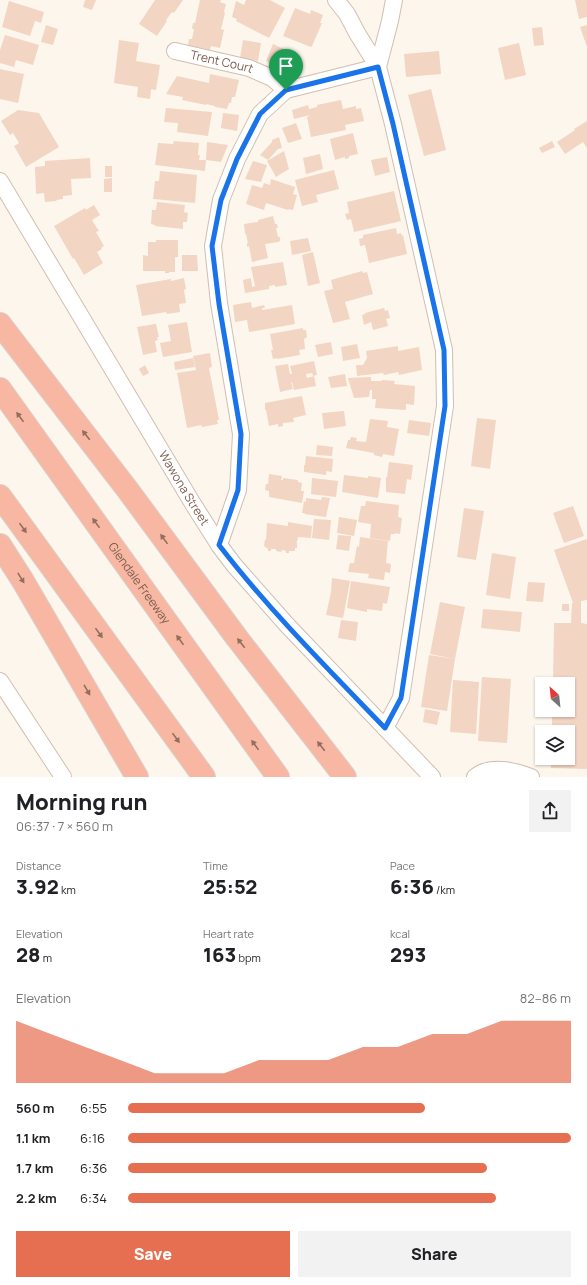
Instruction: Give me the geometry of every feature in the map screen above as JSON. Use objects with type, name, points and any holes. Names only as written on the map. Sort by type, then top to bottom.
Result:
[{"type":"highway","points":[[0,324],[127,489],[237,638],[345,777]]},
{"type":"highway","name":"Glendale Freeway","points":[[0,389],[278,777]]},
{"type":"highway","points":[[0,496],[204,777]]},
{"type":"highway","points":[[0,545],[23,581],[138,777]]},
{"type":"street","points":[[336,0],[347,14],[378,67],[395,132],[444,350],[445,406],[401,698],[385,728]]},
{"type":"street","points":[[378,67],[394,0]]},
{"type":"street","name":"Trent Court","points":[[175,51],[249,68],[272,78],[286,90]]},
{"type":"street","points":[[219,545],[238,490],[241,434],[219,304],[212,246],[221,200],[237,159],[260,114],[286,90],[378,67]]},
{"type":"street","name":"Wawona Street","points":[[0,181],[219,545],[234,565],[287,625],[432,777]]},
{"type":"street","points":[[0,682],[63,777]]},
{"type":"street","points":[[476,777],[480,773],[502,769],[531,777]]},
{"type":"building","points":[[85,0],[96,0],[92,10],[83,7]]},
{"type":"building","points":[[155,0],[183,0],[174,13],[172,12],[166,20],[167,21],[157,36],[139,24]]},
{"type":"building","points":[[200,0],[221,0],[220,2],[226,4],[221,29],[224,30],[220,48],[211,46],[210,50],[188,45],[189,39],[192,39],[194,29],[192,29],[193,23],[195,23]]},
{"type":"building","points":[[246,0],[270,0],[285,8],[269,38],[236,21],[237,19],[232,17],[236,1],[244,5]]},
{"type":"building","points":[[575,0],[587,0],[587,17],[579,19]]},
{"type":"building","points":[[9,1],[44,12],[41,23],[35,21],[30,36],[2,27]]},
{"type":"building","points":[[295,8],[310,14],[311,10],[323,15],[320,23],[322,23],[311,47],[283,36]]},
{"type":"building","points":[[46,25],[58,29],[53,45],[41,42]]},
{"type":"building","points":[[587,25],[587,47],[580,27]]},
{"type":"building","points":[[542,27],[544,45],[534,46],[532,28]]},
{"type":"building","points":[[5,35],[39,45],[33,65],[16,60],[14,67],[0,63],[0,50]]},
{"type":"building","points":[[119,40],[139,43],[136,61],[160,65],[156,90],[151,89],[150,99],[137,97],[138,87],[114,83]]},
{"type":"building","points":[[243,40],[261,43],[258,61],[240,58]]},
{"type":"building","points":[[519,43],[526,75],[505,80],[498,48]]},
{"type":"building","points":[[273,44],[288,51],[281,67],[266,61]]},
{"type":"building","points":[[439,51],[441,74],[406,77],[404,54]]},
{"type":"building","points":[[0,69],[24,74],[18,103],[0,99]]},
{"type":"building","points":[[210,74],[239,80],[235,97],[232,97],[231,103],[229,103],[227,109],[182,100],[183,97],[166,94],[177,76],[209,83]]},
{"type":"building","points":[[431,89],[446,150],[424,156],[408,95]]},
{"type":"building","points":[[341,100],[343,109],[356,106],[356,109],[361,108],[364,121],[345,125],[346,130],[311,137],[307,117],[310,115],[294,119],[292,110],[308,105],[309,109],[317,107],[317,105]]},
{"type":"building","points":[[166,108],[212,112],[208,136],[177,132],[178,123],[164,122]]},
{"type":"building","points":[[18,110],[39,113],[59,147],[26,167],[14,146],[19,143],[13,133],[10,135],[1,121]]},
{"type":"building","points":[[223,113],[239,115],[237,131],[221,128]]},
{"type":"building","points":[[587,121],[587,148],[583,142],[565,154],[557,142]]},
{"type":"building","points":[[296,123],[302,139],[288,143],[282,128]]},
{"type":"building","points":[[353,133],[358,154],[349,156],[349,158],[345,159],[345,157],[335,160],[330,139]]},
{"type":"building","points":[[279,137],[282,148],[278,149],[268,160],[260,155],[272,142],[272,140]]},
{"type":"building","points":[[174,141],[199,143],[199,160],[206,160],[205,171],[155,165],[158,143],[173,144]]},
{"type":"building","points":[[552,141],[555,147],[542,153],[539,148]]},
{"type":"building","points":[[207,142],[228,145],[221,162],[206,160]]},
{"type":"building","points":[[284,151],[289,169],[276,177],[267,161]]},
{"type":"building","points":[[320,154],[323,169],[306,174],[303,158]]},
{"type":"building","points":[[387,157],[390,172],[375,176],[371,160]]},
{"type":"building","points":[[90,158],[91,178],[71,179],[72,195],[63,196],[63,199],[56,200],[57,201],[45,202],[44,193],[36,194],[35,167],[45,166],[45,161]]},
{"type":"building","points":[[253,161],[267,165],[261,182],[245,179]]},
{"type":"building","points":[[105,166],[112,166],[112,177],[105,177]]},
{"type":"building","points":[[334,170],[339,189],[316,195],[318,202],[302,206],[295,180]]},
{"type":"building","points":[[160,171],[197,175],[195,203],[153,199],[155,181],[159,181]]},
{"type":"building","points":[[112,178],[112,192],[104,192],[104,179]]},
{"type":"building","points":[[271,179],[295,187],[293,194],[297,195],[293,210],[288,210],[266,203],[264,210],[246,204],[252,185],[262,188],[264,183],[270,185]]},
{"type":"building","points":[[394,191],[401,221],[354,232],[351,219],[347,220],[345,214],[349,213],[347,202]]},
{"type":"building","points":[[157,202],[185,205],[184,212],[188,213],[187,222],[183,222],[183,229],[155,226],[151,224],[152,210],[156,210]]},
{"type":"building","points":[[94,205],[100,215],[92,220],[99,231],[96,232],[104,246],[97,252],[103,263],[84,275],[54,226],[85,208],[86,210]]},
{"type":"building","points":[[273,216],[275,224],[277,224],[278,228],[276,228],[280,241],[265,244],[268,258],[252,262],[249,246],[247,247],[248,243],[244,224],[258,222],[258,220]]},
{"type":"building","points":[[396,228],[397,234],[401,233],[402,236],[403,235],[407,254],[369,263],[365,245],[360,246],[359,239],[363,238],[363,235]]},
{"type":"building","points":[[308,238],[311,251],[292,255],[290,241]]},
{"type":"building","points":[[156,240],[178,240],[178,257],[175,257],[175,272],[165,273],[165,271],[143,271],[143,255],[148,256],[148,242],[156,242]]},
{"type":"building","points":[[313,252],[320,283],[308,286],[302,255]]},
{"type":"building","points":[[182,255],[197,255],[198,271],[182,271]]},
{"type":"building","points":[[283,262],[287,285],[275,287],[275,285],[269,286],[269,289],[245,293],[243,280],[251,278],[252,287],[255,286],[251,267]]},
{"type":"building","points":[[362,271],[363,273],[367,272],[373,294],[345,302],[350,319],[333,323],[324,291],[333,289],[331,280]]},
{"type":"building","points":[[184,278],[186,303],[179,304],[180,312],[167,314],[166,312],[142,316],[136,285]]},
{"type":"building","points":[[251,302],[252,308],[264,305],[265,308],[262,308],[262,310],[292,305],[295,324],[249,332],[247,320],[235,322],[233,305]]},
{"type":"building","points":[[384,308],[385,311],[388,310],[390,318],[386,319],[388,326],[373,330],[371,322],[364,325],[362,315]]},
{"type":"building","points":[[187,322],[192,352],[163,357],[160,343],[171,341],[168,325]]},
{"type":"building","points":[[156,324],[159,337],[157,337],[158,340],[155,341],[157,352],[143,355],[137,327]]},
{"type":"building","points":[[303,328],[303,330],[306,330],[307,337],[304,339],[305,349],[299,350],[300,355],[273,359],[270,334]]},
{"type":"building","points":[[331,342],[333,354],[318,357],[315,345]]},
{"type":"building","points":[[357,344],[360,358],[343,361],[341,347]]},
{"type":"building","points":[[398,346],[398,351],[419,347],[422,370],[399,375],[398,372],[384,375],[383,373],[357,376],[356,365],[363,365],[367,358],[366,351]]},
{"type":"building","points":[[210,353],[212,367],[209,368],[219,420],[217,420],[218,424],[187,428],[177,373],[196,370],[193,356]]},
{"type":"building","points":[[193,358],[195,367],[175,370],[174,362]]},
{"type":"building","points":[[314,361],[317,375],[313,376],[312,373],[306,374],[307,378],[314,376],[316,386],[294,390],[291,382],[293,389],[280,392],[275,366],[288,364],[290,374],[292,374],[290,366]]},
{"type":"building","points":[[145,365],[149,373],[143,376],[139,369]]},
{"type":"building","points":[[345,374],[347,386],[331,388],[328,377]]},
{"type":"building","points":[[371,377],[371,381],[395,381],[394,384],[415,386],[414,405],[406,404],[406,410],[375,408],[376,399],[372,399],[372,390],[370,390],[369,397],[354,398],[348,378]]},
{"type":"building","points":[[302,396],[306,415],[293,418],[294,422],[283,423],[283,426],[278,427],[278,424],[269,426],[265,403]]},
{"type":"building","points":[[344,411],[346,426],[324,429],[322,413]]},
{"type":"building","points":[[477,418],[496,420],[490,469],[471,466]]},
{"type":"building","points":[[370,419],[388,421],[387,427],[399,429],[394,456],[383,454],[382,457],[374,455],[374,453],[346,448],[348,440],[350,440],[351,437],[357,438],[356,441],[366,442]]},
{"type":"building","points":[[409,420],[431,423],[429,436],[407,433]]},
{"type":"building","points":[[317,445],[333,447],[332,456],[316,455]]},
{"type":"building","points":[[306,456],[333,459],[332,472],[326,471],[326,475],[304,472]]},
{"type":"building","points":[[389,462],[413,465],[411,480],[407,479],[405,494],[386,492],[386,477]]},
{"type":"building","points":[[269,474],[282,476],[281,480],[283,480],[283,478],[298,480],[298,482],[302,483],[301,491],[304,491],[302,503],[269,497],[269,491],[265,490],[266,484],[268,484]]},
{"type":"building","points":[[344,475],[381,478],[378,498],[342,492]]},
{"type":"building","points":[[312,478],[338,481],[336,497],[311,494]]},
{"type":"building","points":[[322,497],[330,498],[326,517],[302,513],[306,498],[321,500]]},
{"type":"building","points":[[366,501],[399,505],[398,517],[402,518],[400,534],[391,534],[390,541],[370,538],[371,524],[358,522],[361,506],[365,506]]},
{"type":"building","points":[[573,506],[584,536],[564,543],[553,513]]},
{"type":"building","points":[[464,508],[484,511],[476,560],[457,557]]},
{"type":"building","points":[[339,517],[357,520],[354,536],[337,533]]},
{"type":"building","points":[[314,519],[331,520],[329,540],[312,538]]},
{"type":"building","points":[[288,522],[312,526],[311,538],[298,537],[296,542],[297,548],[295,548],[295,551],[289,551],[289,553],[282,550],[281,552],[276,551],[276,549],[271,549],[271,551],[268,551],[268,549],[264,546],[265,539],[266,540],[267,523],[288,526]]},
{"type":"building","points":[[338,535],[351,536],[349,551],[336,549]]},
{"type":"building","points":[[360,537],[388,541],[386,563],[391,564],[390,573],[385,572],[384,580],[368,578],[369,574],[348,572],[350,563],[354,563],[357,546],[359,547]]},
{"type":"building","points":[[587,539],[587,600],[581,601],[581,623],[587,624],[587,769],[551,768],[551,765],[575,765],[575,725],[552,725],[552,717],[575,717],[575,677],[553,677],[554,623],[571,623],[573,603],[554,550]]},
{"type":"building","points":[[492,553],[516,557],[510,599],[486,595]]},
{"type":"building","points":[[332,578],[350,581],[343,618],[326,615],[331,592]]},
{"type":"building","points":[[351,581],[390,587],[387,604],[383,603],[382,611],[367,609],[367,612],[347,608]]},
{"type":"building","points":[[528,582],[545,583],[543,602],[526,601]]},
{"type":"building","points":[[440,602],[465,607],[455,659],[430,654]]},
{"type":"building","points":[[562,604],[569,604],[569,611],[562,611]]},
{"type":"building","points":[[483,609],[522,612],[520,632],[481,628]]},
{"type":"building","points":[[341,620],[358,622],[356,641],[338,638]]},
{"type":"building","points":[[429,655],[455,659],[447,711],[421,707]]},
{"type":"building","points":[[482,677],[511,679],[507,743],[478,741]]},
{"type":"building","points":[[453,680],[479,682],[476,734],[450,732]]},
{"type":"building","points":[[425,709],[440,712],[437,725],[423,722]]},
{"type":"route","points":[[378,67],[393,124],[444,350],[445,406],[401,698],[385,728],[287,625],[234,565],[219,545],[238,490],[241,434],[219,304],[212,246],[221,200],[237,159],[260,114],[286,90],[378,67]]}]
